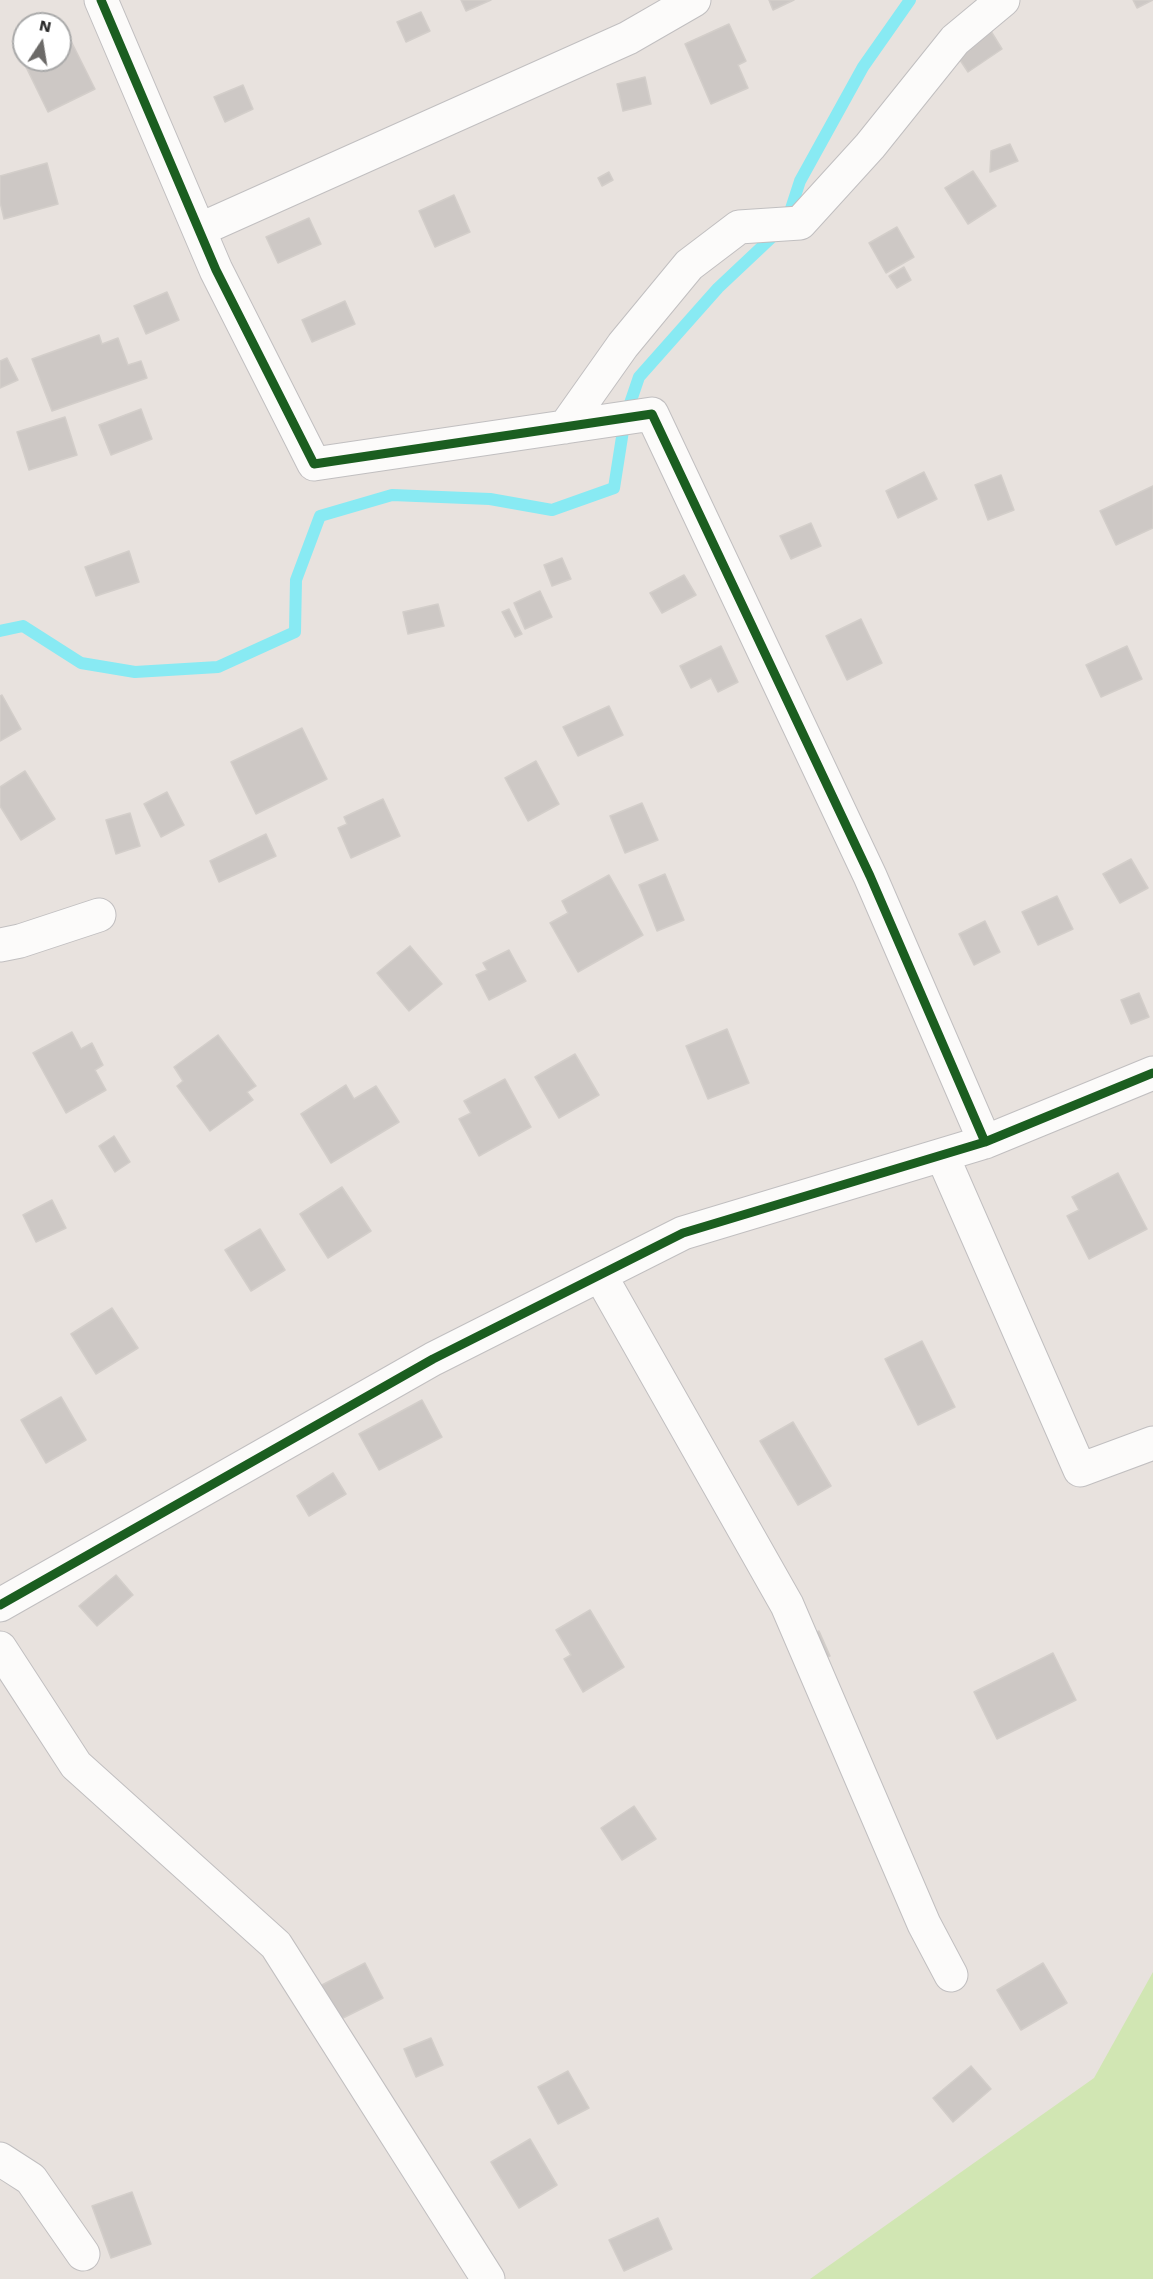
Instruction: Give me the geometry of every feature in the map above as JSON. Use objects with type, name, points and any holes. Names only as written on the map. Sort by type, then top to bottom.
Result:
[{"type":"street","points":[[101,0],[216,270],[314,464],[652,414],[870,876],[985,1142]]},
{"type":"street","points":[[199,230],[628,38],[694,0]]},
{"type":"street","points":[[565,427],[623,345],[689,265],[739,227],[800,223],[870,146],[955,40],[1003,0]]},
{"type":"street","points":[[0,945],[20,941],[99,915]]},
{"type":"street","points":[[0,1605],[433,1359],[683,1233],[985,1142],[1153,1073]]},
{"type":"street","points":[[942,1155],[1080,1470],[1153,1443]]},
{"type":"street","points":[[600,1275],[787,1605],[924,1924],[951,1976]]},
{"type":"street","points":[[0,1648],[76,1765],[276,1945],[488,2279]]},
{"type":"street","points":[[0,2159],[31,2180],[83,2254]]},
{"type":"green space","points":[[1153,1972],[1153,2279],[810,2279],[1094,2078]]},
{"type":"building","points":[[461,0],[491,0],[466,11]]},
{"type":"building","points":[[769,0],[794,0],[773,10]]},
{"type":"building","points":[[1133,0],[1153,0],[1137,8]]},
{"type":"building","points":[[421,12],[430,31],[406,42],[397,22]]},
{"type":"building","points":[[729,24],[746,61],[738,65],[748,88],[711,104],[685,44]]},
{"type":"building","points":[[989,28],[1002,49],[968,72],[954,51]]},
{"type":"building","points":[[72,43],[95,89],[48,112],[28,72],[72,72]]},
{"type":"building","points":[[645,77],[651,104],[623,111],[617,84]]},
{"type":"building","points":[[243,85],[253,109],[225,122],[214,97]]},
{"type":"building","points":[[1010,144],[1018,161],[990,172],[991,151]]},
{"type":"building","points":[[47,163],[58,204],[4,219],[0,202],[0,176]]},
{"type":"building","points":[[973,171],[996,206],[968,224],[945,188]]},
{"type":"building","points":[[609,172],[613,180],[602,186],[598,178]]},
{"type":"building","points":[[454,195],[470,232],[435,247],[419,211]]},
{"type":"building","points":[[309,218],[321,244],[278,263],[266,237]]},
{"type":"building","points":[[897,227],[914,257],[886,273],[869,243]]},
{"type":"building","points":[[904,267],[911,280],[897,288],[889,276]]},
{"type":"building","points":[[167,292],[179,320],[146,334],[134,306]]},
{"type":"building","points":[[345,301],[355,324],[312,342],[302,320]]},
{"type":"building","points":[[99,335],[102,344],[118,338],[128,365],[141,361],[147,378],[52,411],[32,359]]},
{"type":"building","points":[[7,358],[18,380],[0,388],[0,361]]},
{"type":"building","points":[[141,409],[152,439],[111,455],[99,425]]},
{"type":"building","points":[[65,417],[77,455],[29,470],[17,432]]},
{"type":"building","points":[[924,472],[937,499],[898,518],[886,491]]},
{"type":"building","points":[[1001,475],[1014,510],[988,520],[975,485]]},
{"type":"building","points":[[1153,486],[1153,528],[1116,545],[1100,511]]},
{"type":"building","points":[[811,523],[821,546],[791,559],[780,536]]},
{"type":"building","points":[[129,551],[139,582],[96,596],[85,567]]},
{"type":"building","points":[[562,558],[571,579],[552,586],[544,565]]},
{"type":"building","points":[[684,575],[696,595],[662,613],[650,593]]},
{"type":"building","points":[[540,591],[552,617],[525,629],[514,603]]},
{"type":"building","points":[[438,604],[444,626],[408,634],[403,612]]},
{"type":"building","points":[[509,609],[522,634],[515,637],[502,612]]},
{"type":"building","points":[[861,619],[882,663],[847,680],[826,636]]},
{"type":"building","points":[[721,646],[738,682],[718,692],[711,678],[691,688],[680,666]]},
{"type":"building","points":[[1127,646],[1142,679],[1101,697],[1086,665]]},
{"type":"building","points":[[2,695],[21,729],[0,741],[0,696]]},
{"type":"building","points":[[609,706],[623,735],[578,756],[563,727]]},
{"type":"building","points":[[302,728],[327,779],[256,814],[231,762]]},
{"type":"building","points":[[536,761],[559,804],[528,821],[505,778]]},
{"type":"building","points":[[25,771],[55,819],[21,840],[0,806],[0,787]]},
{"type":"building","points":[[167,792],[184,825],[161,837],[144,804]]},
{"type":"building","points":[[383,799],[400,836],[351,858],[338,828],[347,824],[344,817]]},
{"type":"building","points":[[642,803],[658,840],[625,853],[610,816]]},
{"type":"building","points":[[130,813],[140,846],[116,854],[106,820]]},
{"type":"building","points":[[266,834],[276,856],[219,882],[210,861]]},
{"type":"building","points":[[1131,859],[1148,888],[1120,903],[1103,874]]},
{"type":"building","points":[[665,874],[684,920],[657,931],[639,885]]},
{"type":"building","points":[[609,875],[643,935],[578,972],[550,923],[568,913],[562,901]]},
{"type":"building","points":[[1057,896],[1073,929],[1038,945],[1022,912]]},
{"type":"building","points":[[985,921],[1000,952],[974,965],[959,934]]},
{"type":"building","points":[[410,946],[442,984],[409,1011],[377,973]]},
{"type":"building","points":[[509,950],[526,981],[489,1000],[476,975],[487,970],[483,963]]},
{"type":"building","points":[[1139,993],[1149,1017],[1131,1024],[1121,1000]]},
{"type":"building","points":[[727,1029],[749,1083],[708,1099],[686,1046]]},
{"type":"building","points":[[72,1032],[81,1049],[92,1043],[103,1065],[95,1070],[106,1090],[66,1113],[33,1053]]},
{"type":"building","points":[[218,1035],[256,1086],[247,1092],[253,1100],[210,1131],[177,1086],[183,1081],[174,1067]]},
{"type":"building","points":[[575,1054],[599,1095],[559,1118],[535,1077]]},
{"type":"building","points":[[505,1079],[531,1127],[479,1156],[459,1119],[471,1113],[464,1101]]},
{"type":"building","points":[[346,1085],[354,1099],[376,1086],[399,1122],[331,1163],[301,1114]]},
{"type":"building","points":[[114,1136],[130,1162],[115,1172],[99,1146]]},
{"type":"building","points":[[1118,1173],[1147,1229],[1089,1259],[1067,1216],[1079,1210],[1072,1197]]},
{"type":"building","points":[[342,1187],[371,1231],[328,1258],[300,1214]]},
{"type":"building","points":[[52,1200],[66,1228],[36,1242],[23,1215]]},
{"type":"building","points":[[260,1229],[285,1270],[251,1291],[225,1250]]},
{"type":"building","points":[[112,1308],[138,1348],[96,1374],[71,1334]]},
{"type":"building","points":[[922,1341],[955,1407],[918,1425],[885,1359]]},
{"type":"building","points":[[61,1397],[86,1440],[46,1463],[21,1420]]},
{"type":"building","points":[[422,1400],[442,1437],[379,1470],[359,1434]]},
{"type":"building","points":[[793,1422],[831,1486],[798,1505],[760,1441]]},
{"type":"building","points":[[333,1473],[346,1494],[309,1516],[297,1496]]},
{"type":"building","points":[[116,1575],[133,1595],[97,1626],[79,1606]]},
{"type":"building","points":[[590,1610],[624,1667],[583,1692],[564,1659],[571,1655],[556,1630]]},
{"type":"building","points":[[819,1631],[830,1656],[822,1659],[811,1634]]},
{"type":"building","points":[[1053,1653],[1076,1700],[997,1739],[974,1692]]},
{"type":"building","points":[[634,1806],[656,1839],[622,1860],[601,1828]]},
{"type":"building","points":[[365,1963],[383,1998],[337,2021],[318,1987]]},
{"type":"building","points":[[1043,1963],[1067,2003],[1021,2030],[997,1990]]},
{"type":"building","points":[[431,2038],[443,2065],[416,2077],[404,2049]]},
{"type":"building","points":[[971,2066],[991,2089],[953,2122],[933,2098]]},
{"type":"building","points":[[568,2071],[589,2108],[558,2124],[538,2087]]},
{"type":"building","points":[[530,2139],[557,2185],[519,2208],[491,2162]]},
{"type":"building","points":[[132,2192],[151,2244],[111,2258],[92,2206]]},
{"type":"building","points":[[658,2218],[672,2249],[624,2271],[609,2240]]},
{"type":"waterway","points":[[0,631],[23,626],[81,663],[135,672],[218,667],[295,632],[296,580],[320,516],[392,495],[490,499],[552,510],[614,488],[625,418],[639,377],[718,288],[786,224],[800,181],[863,67],[910,0]]},
{"type":"cycle path","points":[[101,0],[216,270],[314,464],[652,414],[870,876],[985,1142]]},
{"type":"cycle path","points":[[0,1605],[433,1359],[683,1233],[985,1142],[1153,1073]]}]
